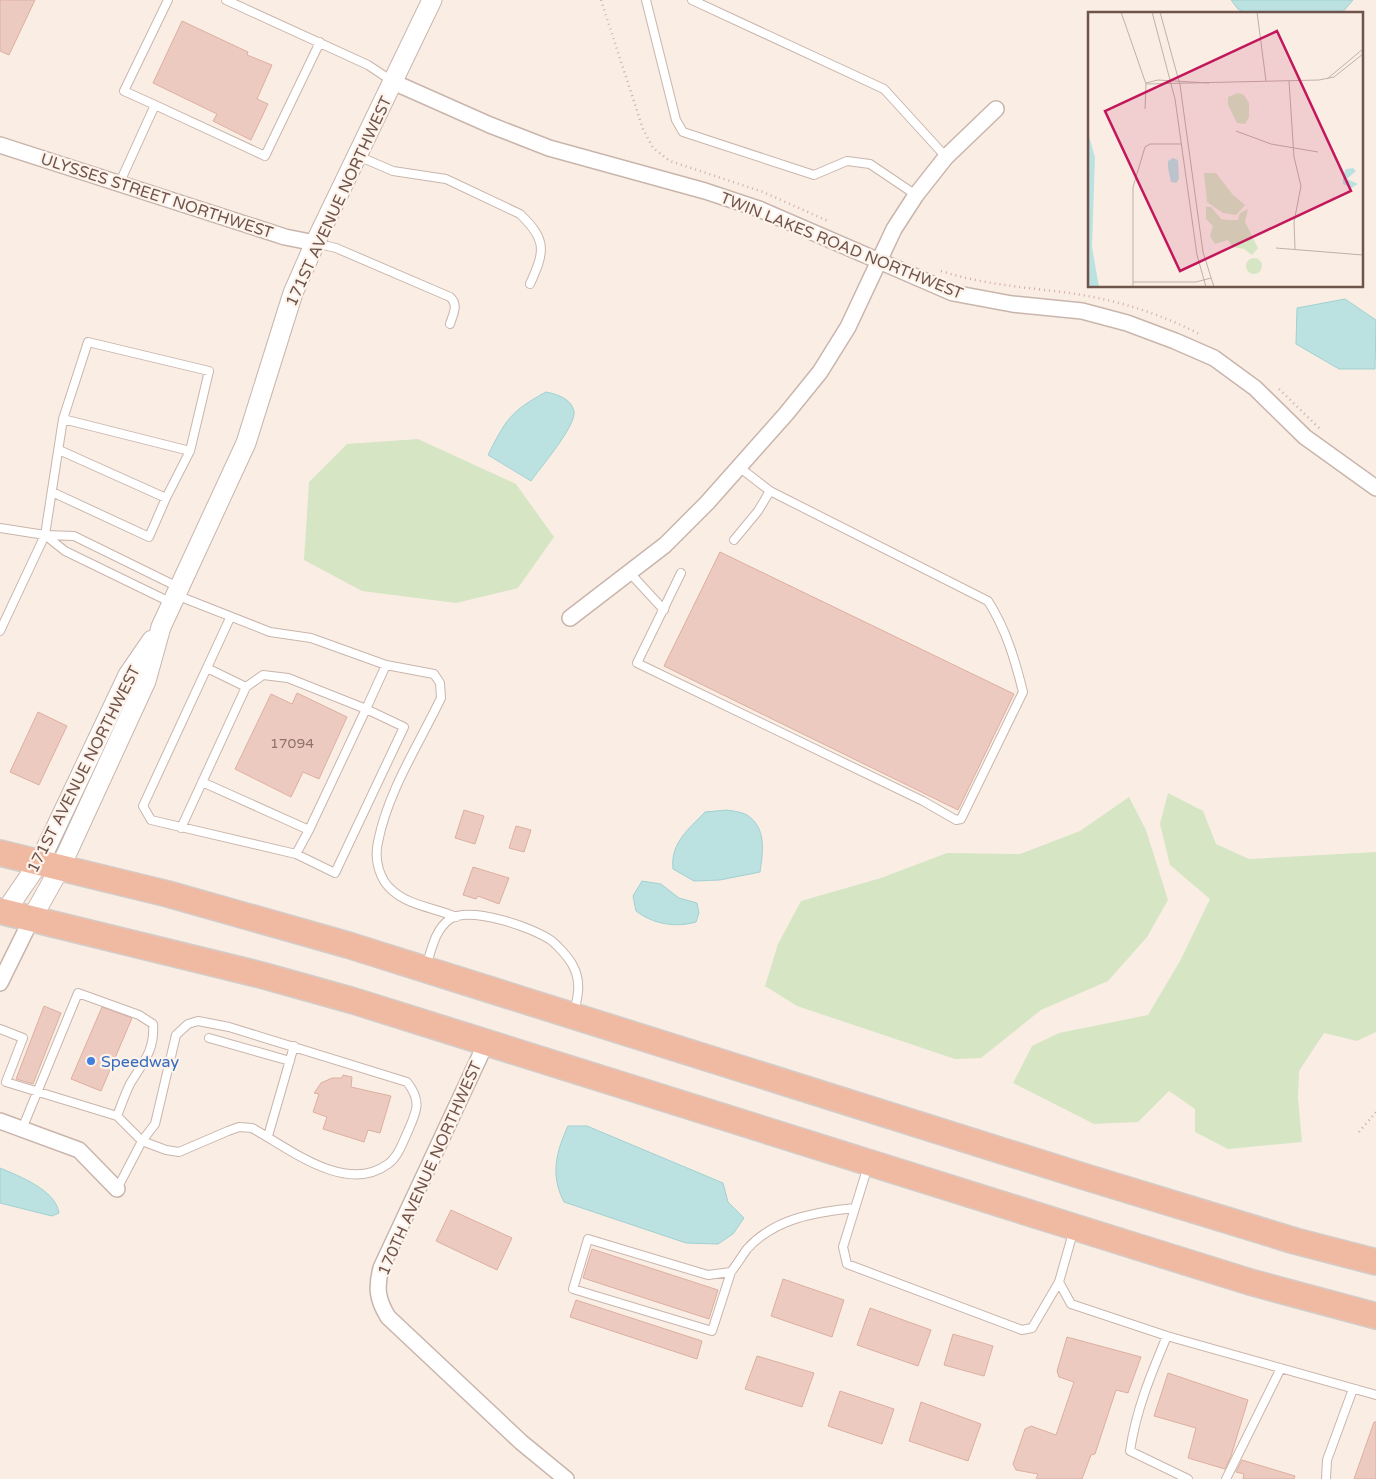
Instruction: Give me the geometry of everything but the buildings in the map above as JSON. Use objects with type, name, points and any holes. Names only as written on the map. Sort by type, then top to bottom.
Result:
[{"type":"highway","points":[[0,853],[51,864],[243,915],[425,968],[1079,1175],[1295,1241],[1376,1262]]},
{"type":"highway","points":[[2,914],[32,918],[261,975],[486,1041],[1250,1282],[1376,1316]]},
{"type":"street","name":"171ST AVENUE NORTHWEST","points":[[32,918],[51,864],[146,681],[161,627],[246,443],[256,416],[282,323],[315,243],[432,0]]},
{"type":"street","name":"TWIN LAKES ROAD NORTHWEST","points":[[393,82],[490,125],[549,148],[705,191],[759,209],[953,293],[1012,304],[1082,311],[1127,323],[1214,358],[1255,388],[1304,437],[1376,488]]},
{"type":"street","points":[[570,618],[665,545],[708,503],[820,372],[848,327],[894,229],[916,195],[946,156],[996,109]]},
{"type":"street","name":"ULYSSES STREET NORTHWEST","points":[[0,145],[120,182],[285,237],[315,243]]},
{"type":"street","name":"171ST AVENUE NORTHWEST","points":[[2,914],[51,864]]},
{"type":"street","points":[[0,984],[32,918]]},
{"type":"street","name":"170TH AVENUE NORTHWEST","points":[[486,1041],[381,1268],[376,1287],[378,1296],[388,1316],[521,1442],[566,1479]]},
{"type":"street","points":[[0,1122],[79,1150],[116,1189]]},
{"type":"lane","points":[[168,0],[124,92],[265,156],[320,42]]},
{"type":"lane","points":[[226,0],[320,42],[368,66],[393,82]]},
{"type":"lane","points":[[646,0],[676,120],[684,132],[814,174],[847,161],[870,164],[916,195]]},
{"type":"lane","points":[[692,0],[884,89],[946,156]]},
{"type":"lane","points":[[120,182],[154,106]]},
{"type":"lane","points":[[358,156],[393,171],[446,179],[520,214],[528,221],[542,246],[540,262],[530,284]]},
{"type":"lane","points":[[315,243],[336,248],[450,297],[455,302],[450,324]]},
{"type":"lane","points":[[0,631],[45,535],[63,420],[88,342],[209,371],[190,450],[149,537],[52,492]]},
{"type":"lane","points":[[63,420],[190,450]]},
{"type":"lane","points":[[58,450],[166,498]]},
{"type":"lane","points":[[681,572],[637,663],[923,801],[956,820],[961,819],[1023,692],[1010,647],[997,614],[988,601],[770,491],[739,467]]},
{"type":"lane","points":[[734,540],[758,511],[770,491]]},
{"type":"lane","points":[[0,528],[45,535],[74,536],[176,596]]},
{"type":"lane","points":[[45,535],[65,551],[230,618],[270,632],[311,638],[386,665],[434,674],[440,683],[441,698],[388,809],[377,843],[378,865],[385,883],[400,897],[456,917]]},
{"type":"lane","points":[[629,572],[664,610]]},
{"type":"lane","points":[[181,828],[246,687],[263,675],[288,678],[366,709],[404,727],[335,873],[296,854],[181,828],[151,820],[143,806],[230,618]]},
{"type":"lane","points":[[296,854],[386,665]]},
{"type":"lane","points":[[207,668],[246,687]]},
{"type":"lane","points":[[202,782],[309,830]]},
{"type":"lane","points":[[425,968],[435,938],[449,920],[466,913],[533,930],[552,942],[572,964],[580,987],[574,1015]]},
{"type":"lane","points":[[22,1129],[78,993],[139,1015],[153,1024],[154,1036],[147,1060],[130,1085],[117,1116]]},
{"type":"lane","points":[[0,1029],[23,1038],[6,1082],[117,1116],[142,1141],[166,1150],[179,1152],[239,1127],[252,1128],[339,1174],[362,1175],[388,1164],[396,1155],[418,1110],[415,1092],[407,1082],[294,1046],[229,1027],[198,1021],[188,1024],[176,1035],[155,1124],[142,1141],[116,1189]]},
{"type":"lane","points":[[209,1038],[290,1061]]},
{"type":"lane","points":[[268,1136],[294,1046]]},
{"type":"lane","points":[[868,1163],[843,1247],[847,1264],[1022,1330],[1032,1328],[1059,1282],[1074,1227]]},
{"type":"lane","points":[[731,1272],[708,1275],[588,1239],[573,1289],[712,1331],[731,1272],[747,1250],[768,1232],[798,1217],[855,1208]]},
{"type":"lane","points":[[1059,1282],[1071,1304],[1167,1336],[1376,1395]]},
{"type":"lane","points":[[1167,1336],[1145,1386],[1134,1423],[1130,1451],[1188,1479]]},
{"type":"lane","points":[[1226,1479],[1281,1368]]},
{"type":"lane","points":[[1326,1479],[1327,1460],[1353,1389]]},
{"type":"path","points":[[1359,1132],[1376,1112]]},
{"type":"green space","points":[[418,439],[516,484],[554,537],[518,588],[456,603],[362,591],[304,560],[309,482],[347,444]]},
{"type":"green space","points":[[1168,793],[1203,811],[1216,844],[1249,859],[1376,852],[1376,1032],[1357,1041],[1324,1033],[1299,1071],[1298,1098],[1302,1142],[1228,1149],[1195,1132],[1195,1109],[1169,1091],[1138,1122],[1094,1124],[1013,1083],[1032,1046],[1059,1033],[1148,1015],[1180,961],[1210,899],[1170,865],[1160,824]]},
{"type":"green space","points":[[1129,797],[1146,830],[1168,900],[1147,937],[1108,981],[1041,1010],[981,1058],[955,1059],[797,1006],[765,986],[778,944],[801,901],[881,878],[947,853],[1020,854],[1080,831]]},
{"type":"water","points":[[1231,0],[1353,0],[1343,12],[1243,12],[1238,9]]},
{"type":"water","points":[[1345,299],[1376,320],[1375,369],[1339,369],[1296,344],[1297,308]]},
{"type":"water","points":[[546,392],[558,395],[570,403],[574,411],[573,417],[564,436],[531,481],[488,455],[505,424],[511,417],[525,405]]},
{"type":"water","points":[[727,810],[747,815],[758,827],[762,841],[760,872],[720,880],[694,881],[673,869],[674,852],[687,831],[705,812]]},
{"type":"water","points":[[642,881],[661,884],[679,898],[697,903],[699,913],[696,922],[680,925],[664,924],[636,911],[633,896]]},
{"type":"water","points":[[568,1126],[587,1126],[723,1183],[728,1202],[744,1218],[733,1234],[718,1244],[686,1243],[564,1202],[557,1182],[556,1164],[560,1145]]},
{"type":"water","points":[[0,1168],[36,1185],[44,1191],[51,1197],[59,1213],[52,1216],[0,1203]]},
{"type":"place","name":"Speedway","points":[[91,1061]]}]
